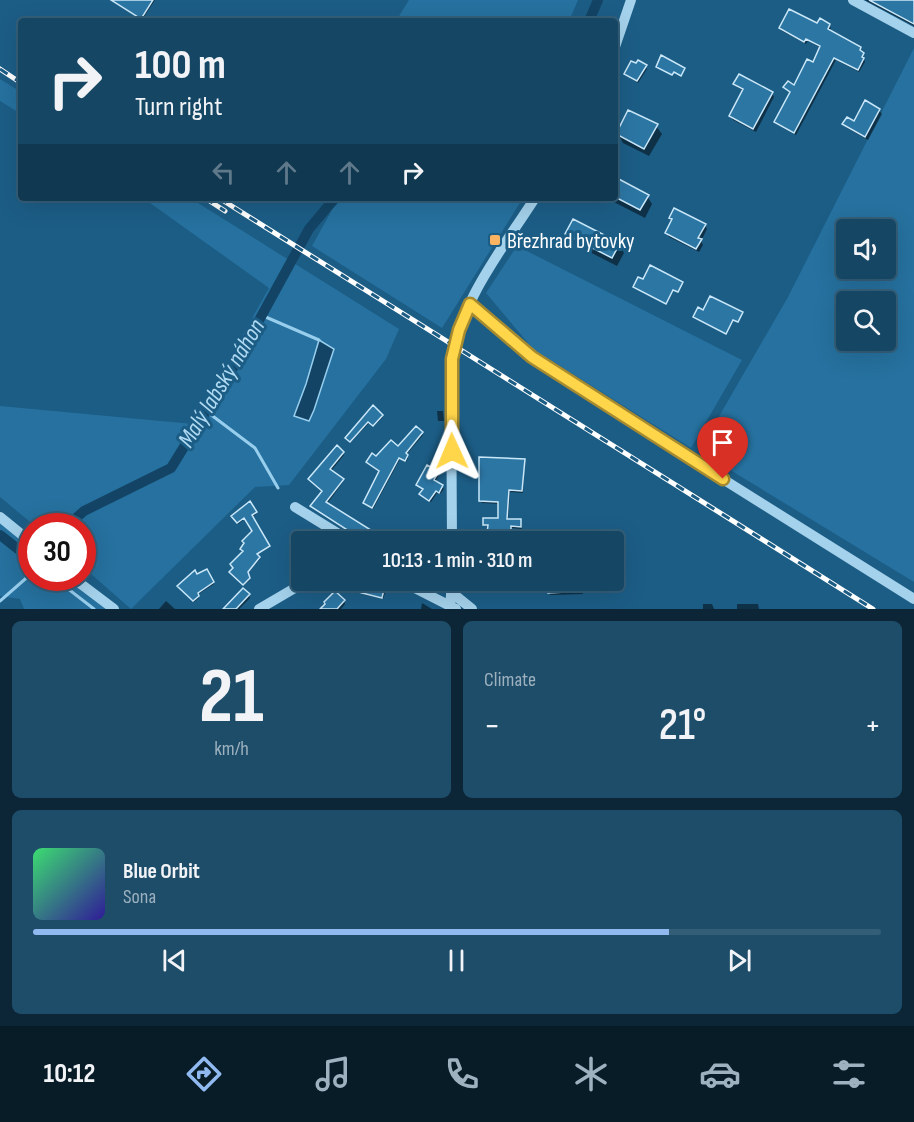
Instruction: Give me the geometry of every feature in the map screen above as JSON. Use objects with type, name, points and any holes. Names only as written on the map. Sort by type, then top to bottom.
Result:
[{"type":"street","points":[[618,38],[630,0]]},
{"type":"street","points":[[853,0],[914,33]]},
{"type":"street","points":[[452,531],[451,369],[454,346],[479,285],[533,201]]},
{"type":"street","points":[[470,304],[532,357],[565,380],[914,598]]},
{"type":"street","points":[[295,507],[333,531]]},
{"type":"street","points":[[0,517],[18,532]]},
{"type":"street","points":[[259,609],[291,590]]},
{"type":"street","points":[[91,591],[114,609]]},
{"type":"street","points":[[420,591],[453,608]]},
{"type":"street","points":[[451,591],[453,608]]},
{"type":"street","points":[[456,591],[472,609]]},
{"type":"shaded area","points":[[409,0],[578,0],[570,18],[398,18]]},
{"type":"shaded area","points":[[914,48],[914,582],[699,451],[788,297]]},
{"type":"shaded area","points":[[0,79],[18,90],[18,112],[0,101]]},
{"type":"shaded area","points":[[147,201],[195,201],[399,329],[386,359],[289,485],[255,487],[131,609],[96,578],[96,513],[19,513],[0,497],[0,406],[193,424],[269,288]],"holes":[[[319,340],[334,349],[314,410],[308,421],[294,416]]]},
{"type":"shaded area","points":[[341,201],[521,201],[442,328],[312,246],[333,208]]},
{"type":"shaded area","points":[[517,246],[742,360],[691,448],[533,349],[486,293]]},
{"type":"shaded area","points":[[319,340],[334,349],[309,421],[294,416]]},
{"type":"shaded area","points":[[0,519],[18,533],[18,591],[91,591],[113,609],[24,609],[20,599],[0,596]]},
{"type":"building","points":[[111,0],[153,0],[139,18]]},
{"type":"building","points":[[869,0],[914,0],[914,24]]},
{"type":"building","points":[[789,9],[817,23],[820,18],[830,24],[828,29],[861,47],[860,50],[864,53],[858,70],[834,58],[794,133],[774,122],[790,92],[783,87],[788,81],[794,85],[807,59],[813,62],[820,46],[806,39],[804,42],[779,28]]},
{"type":"building","points":[[661,55],[685,68],[681,76],[674,72],[672,75],[656,67]]},
{"type":"building","points":[[638,60],[647,65],[637,81],[624,74],[631,61],[636,63]]},
{"type":"building","points":[[739,74],[773,92],[753,129],[729,116],[743,89],[733,84]]},
{"type":"building","points":[[865,100],[880,109],[865,137],[842,124],[847,117],[854,121]]},
{"type":"building","points":[[628,110],[658,124],[644,149],[618,135],[618,130]]},
{"type":"building","points":[[618,179],[649,195],[640,210],[618,199]]},
{"type":"building","points":[[674,208],[706,224],[698,238],[702,239],[696,249],[665,233],[672,219],[669,218]]},
{"type":"building","points":[[573,219],[620,243],[612,258],[565,234]]},
{"type":"building","points":[[650,265],[683,282],[678,292],[673,290],[666,304],[633,287],[638,277],[643,279]]},
{"type":"building","points":[[710,296],[743,312],[738,322],[733,320],[726,334],[693,317],[698,307],[703,310]]},
{"type":"building","points":[[373,405],[383,415],[373,426],[368,422],[350,442],[345,438]]},
{"type":"building","points":[[416,426],[423,432],[406,453],[408,455],[405,461],[399,458],[372,508],[363,503],[379,471],[366,462],[372,453],[376,456],[391,440],[398,446]]},
{"type":"building","points":[[337,445],[344,452],[330,469],[344,479],[326,502],[372,531],[349,531],[310,506],[322,491],[308,479]]},
{"type":"building","points":[[479,457],[525,459],[522,491],[509,490],[507,519],[521,519],[521,527],[511,526],[511,531],[487,531],[488,525],[483,525],[483,518],[498,518],[498,502],[479,501]]},
{"type":"building","points":[[427,465],[439,471],[434,480],[443,485],[439,493],[436,491],[429,501],[419,494],[423,489],[416,485]]},
{"type":"building","points":[[250,501],[257,512],[252,515],[270,546],[257,554],[260,557],[248,572],[250,578],[243,585],[229,572],[233,568],[230,564],[243,551],[240,549],[244,543],[242,541],[252,531],[244,518],[237,523],[231,516]]},
{"type":"building","points":[[207,569],[214,582],[198,593],[199,596],[193,601],[177,586],[195,570],[197,574]]},
{"type":"building","points":[[243,588],[250,594],[236,609],[223,609]]},
{"type":"building","points":[[335,591],[345,600],[337,609],[320,609],[325,604],[324,602]]},
{"type":"building","points":[[354,591],[384,591],[382,598]]},
{"type":"building","points":[[548,591],[566,591],[566,592],[548,593]]},
{"type":"waterway","name":"Malý labský náhon","points":[[590,18],[598,0]]},
{"type":"waterway","name":"Malý labský náhon","points":[[82,513],[171,468],[234,366],[309,229],[332,201]]},
{"type":"waterway","points":[[261,315],[319,340]]},
{"type":"waterway","points":[[206,411],[255,448],[278,488]]},
{"type":"waterway","name":"Malý labský náhon","points":[[0,535],[18,549]]},
{"type":"waterway","points":[[0,601],[18,585]]},
{"type":"waterway","points":[[71,591],[94,609]]},
{"type":"railway","points":[[0,69],[18,81]]},
{"type":"railway","points":[[210,201],[225,211]]},
{"type":"railway","points":[[224,201],[873,609]]},
{"type":"place","name":"Březhrad bytovky","points":[[495,240]]},
{"type":"route","points":[[452,451],[452,359],[459,330],[470,304],[509,339],[565,380],[723,479]]}]
